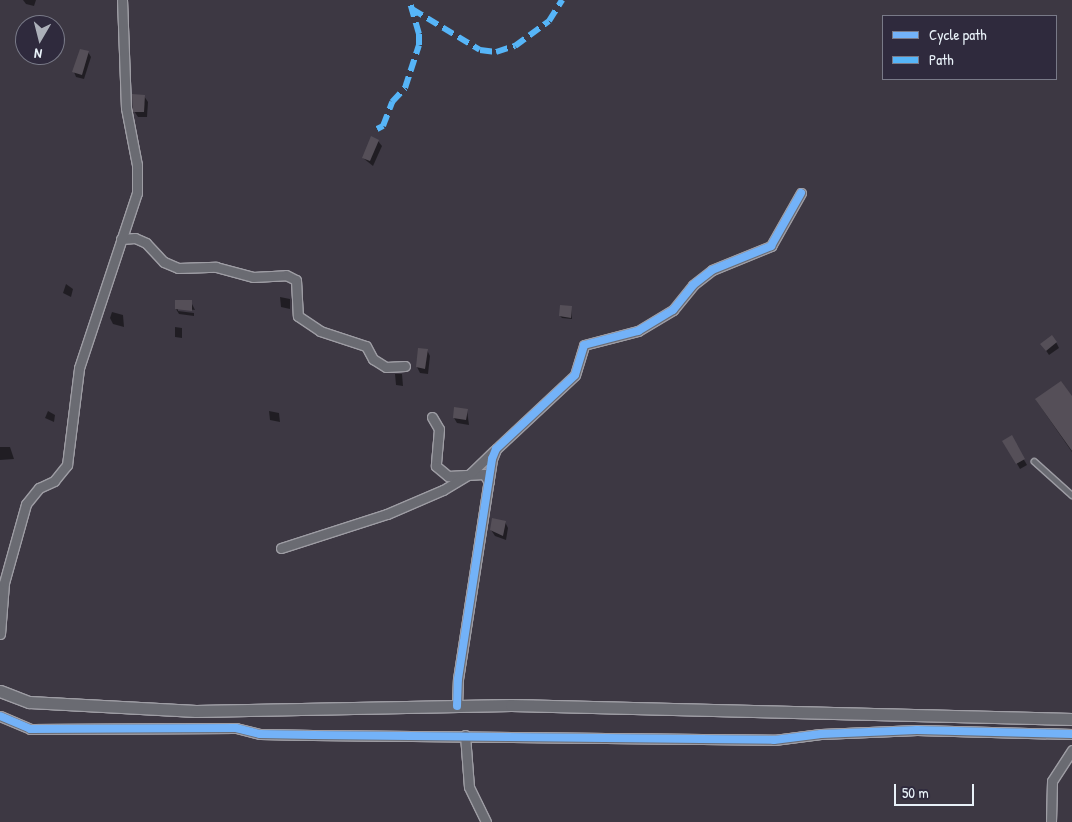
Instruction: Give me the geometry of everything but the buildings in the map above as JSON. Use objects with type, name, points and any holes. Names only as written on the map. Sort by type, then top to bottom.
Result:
[{"type":"street","points":[[0,634],[4,583],[26,504],[39,488],[54,481],[67,465],[79,368],[137,193],[137,164],[126,108],[122,0]]},
{"type":"street","points":[[281,548],[387,514],[443,490],[471,473],[575,375],[584,345],[638,331],[673,310],[693,285],[712,270],[771,246],[801,194]]},
{"type":"street","points":[[121,239],[135,238],[146,243],[164,262],[178,268],[216,267],[253,277],[286,275],[296,280],[298,316],[320,331],[366,346],[373,360],[386,367],[405,366]]},
{"type":"street","points":[[432,417],[438,429],[436,466],[448,476],[471,473],[484,474],[489,482]]},
{"type":"street","points":[[457,706],[458,679],[489,482],[496,449]]},
{"type":"street","points":[[0,691],[29,702],[196,711],[511,705],[1072,719]]},
{"type":"street","points":[[0,716],[30,729],[236,728],[260,734],[774,740],[822,734],[917,730],[1072,734]]},
{"type":"street","points":[[465,735],[469,787],[486,822]]},
{"type":"street","points":[[1051,822],[1052,781],[1072,750]]},
{"type":"lane","points":[[1034,461],[1072,495]]},
{"type":"marked path","points":[[377,129],[383,126],[392,102],[405,88],[419,45],[419,34],[409,0]]},
{"type":"marked path","points":[[412,9],[480,50],[496,52],[515,46],[549,21],[562,0]]},
{"type":"cycle path","points":[[457,706],[458,679],[492,459],[496,449],[575,375],[584,345],[638,331],[673,310],[693,285],[712,270],[771,246],[801,193]]},
{"type":"cycle path","points":[[0,716],[30,729],[236,728],[260,734],[313,735],[774,740],[821,734],[917,730],[1072,734]]}]
